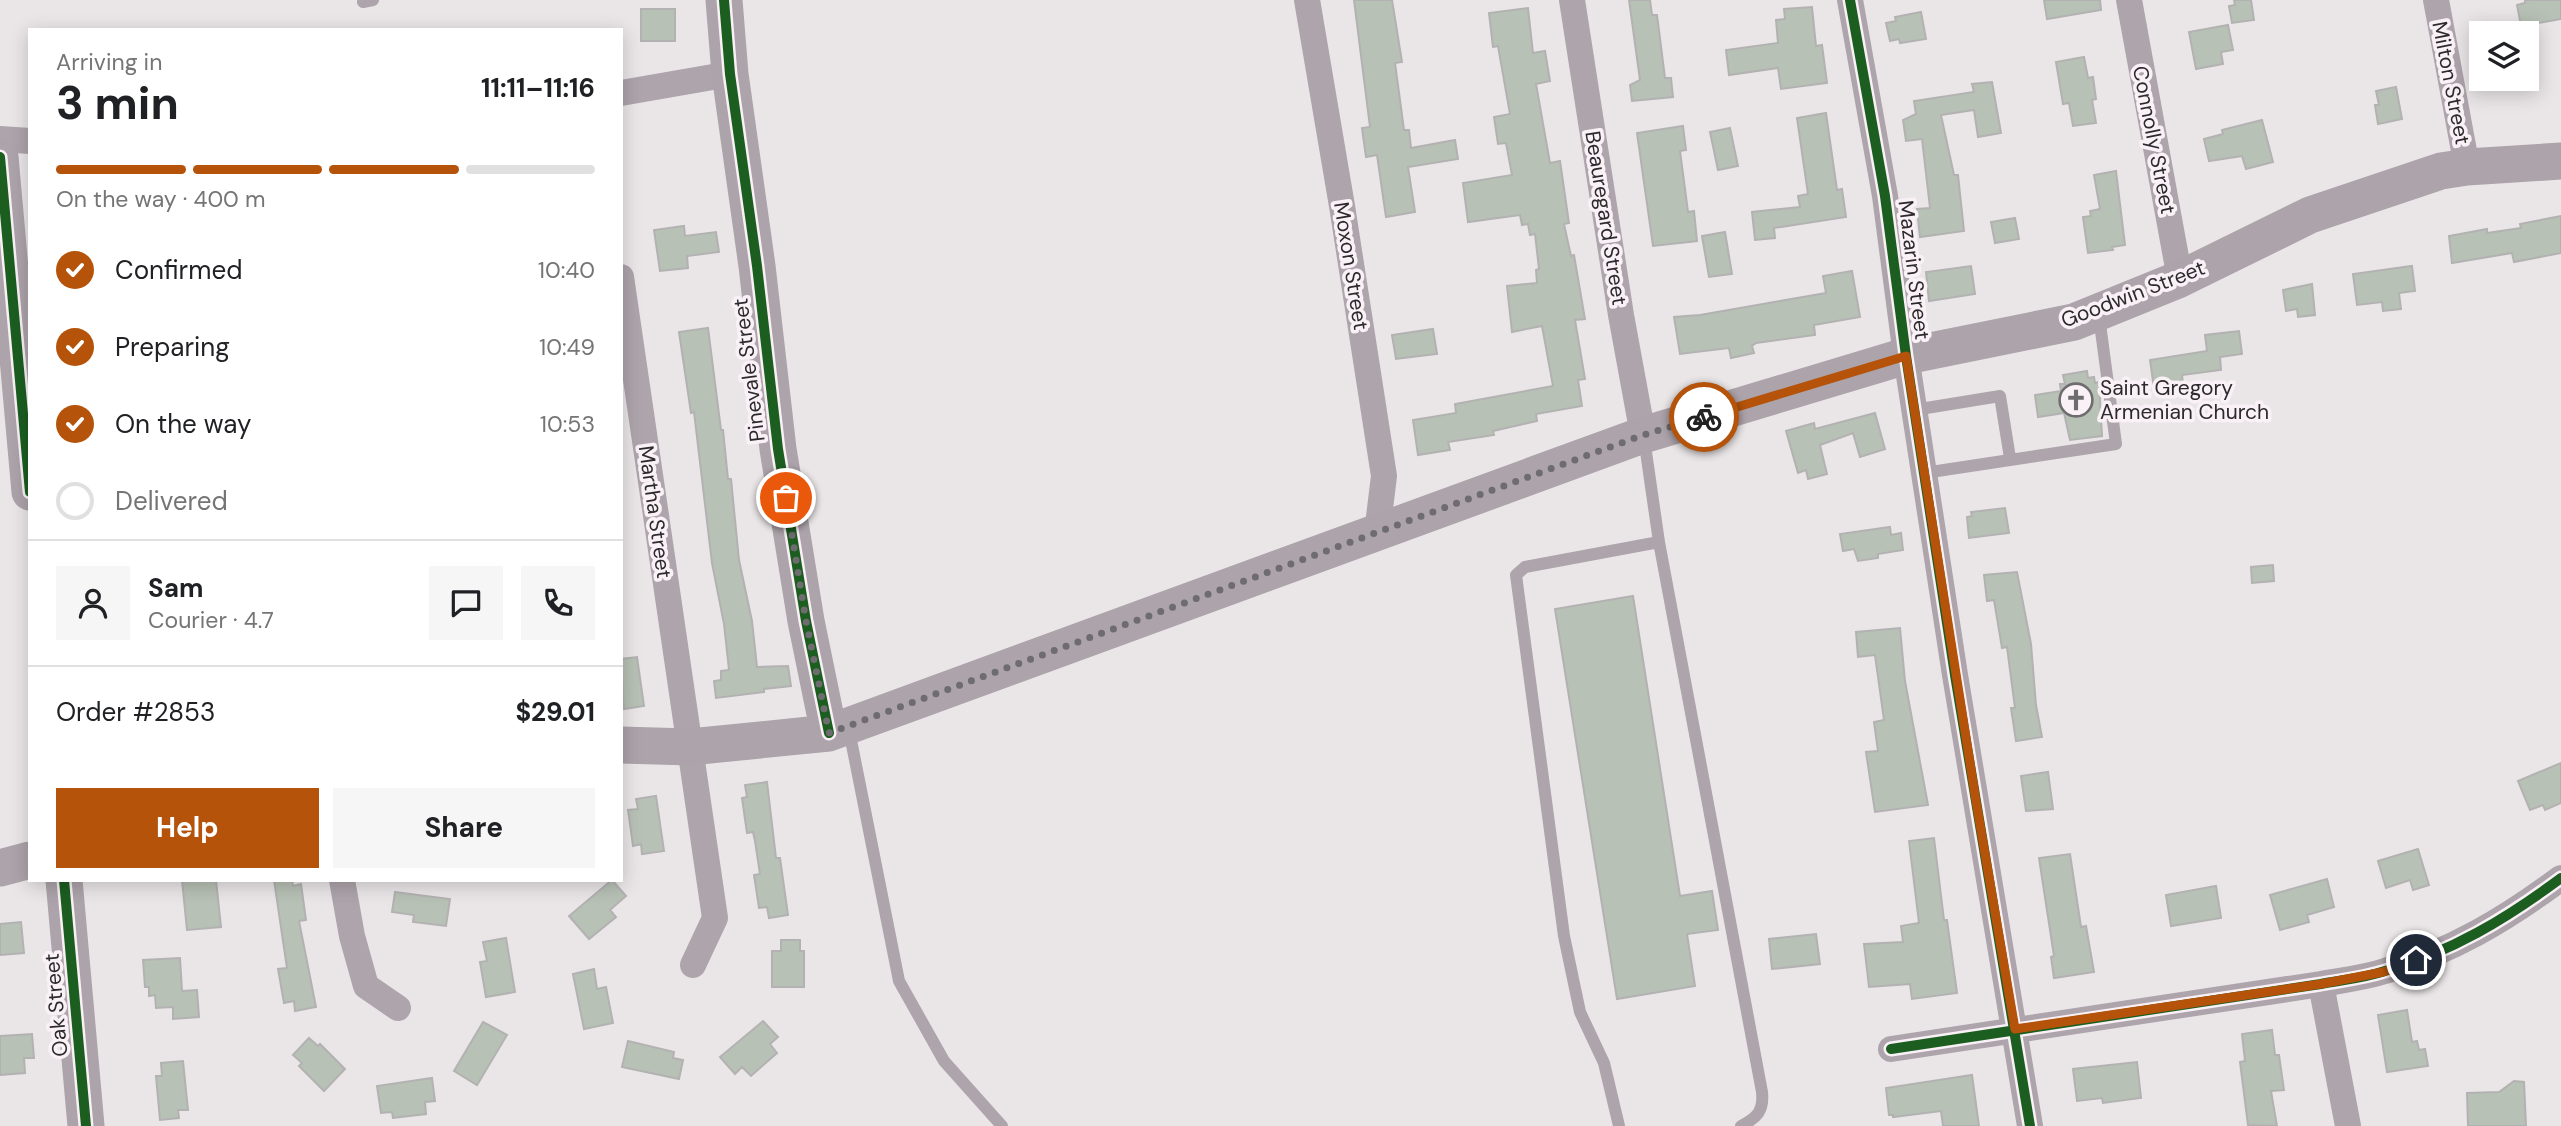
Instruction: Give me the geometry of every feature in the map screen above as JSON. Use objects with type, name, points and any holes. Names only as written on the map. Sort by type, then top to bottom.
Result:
[{"type":"main road","name":"Pinevale Street","points":[[724,0],[730,74],[778,449],[806,621],[839,730]]},
{"type":"main road","points":[[0,157],[28,470]]},
{"type":"main road","name":"Goodwin Street","points":[[623,746],[690,747],[839,730],[1643,435],[1906,356],[2074,321],[2180,279],[2310,215],[2441,172],[2467,167],[2561,162]]},
{"type":"main road","points":[[0,868],[28,861]]},
{"type":"main road","name":"Oak Street","points":[[64,882],[86,1126]]},
{"type":"street","name":"Moxon Street","points":[[1307,0],[1384,476],[1377,533]]},
{"type":"street","name":"Beauregard Street","points":[[1572,0],[1621,315],[1643,435]]},
{"type":"street","name":"Mazarin Street","points":[[1850,0],[1885,196],[1914,410],[2030,1126]]},
{"type":"street","name":"Connolly Street","points":[[2129,0],[2180,279]]},
{"type":"street","name":"Milton Street","points":[[2436,0],[2467,167]]},
{"type":"street","points":[[623,93],[730,74]]},
{"type":"street","points":[[0,139],[28,141]]},
{"type":"street","name":"Martha Street","points":[[623,291],[715,918],[693,965]]},
{"type":"street","points":[[1891,1049],[2321,984],[2383,972],[2457,945],[2501,921],[2561,878]]},
{"type":"street","points":[[342,882],[366,986],[398,1008]]},
{"type":"street","points":[[2321,984],[2348,1126]]},
{"type":"lane","points":[[1924,473],[2116,444],[2098,312]]},
{"type":"lane","points":[[1914,410],[2000,396],[2010,458]]},
{"type":"lane","points":[[1643,435],[1659,542],[1762,1092],[1763,1107],[1755,1119],[1741,1126]]},
{"type":"lane","points":[[1619,1126],[1604,1063],[1580,1012],[1564,936],[1516,575],[1525,567],[1659,542]]},
{"type":"lane","points":[[839,730],[899,981],[944,1061],[1002,1126]]},
{"type":"building","points":[[1354,0],[1392,0],[1402,62],[1395,63],[1404,130],[1409,130],[1411,148],[1455,140],[1458,159],[1408,167],[1415,212],[1386,217],[1377,155],[1366,157],[1362,128],[1370,127]]},
{"type":"building","points":[[1629,0],[1650,0],[1652,15],[1657,15],[1665,78],[1671,78],[1673,97],[1632,101],[1630,85],[1640,80]]},
{"type":"building","points":[[2044,0],[2100,0],[2101,10],[2047,19]]},
{"type":"building","points":[[2234,0],[2251,0],[2254,20],[2232,23],[2229,6],[2235,5]]},
{"type":"building","points":[[2525,0],[2561,0],[2561,19],[2539,23],[2520,21],[2517,5],[2525,3]]},
{"type":"building","points":[[1812,7],[1816,46],[1822,45],[1827,83],[1781,89],[1778,68],[1729,75],[1726,50],[1778,43],[1776,20],[1785,19],[1784,9]]},
{"type":"building","points":[[1528,8],[1533,53],[1545,51],[1550,81],[1536,84],[1550,163],[1560,161],[1569,223],[1564,224],[1571,256],[1574,255],[1585,319],[1575,320],[1585,379],[1578,380],[1582,406],[1536,414],[1537,421],[1493,431],[1494,435],[1448,442],[1450,450],[1418,455],[1413,420],[1456,413],[1455,404],[1553,386],[1542,326],[1512,332],[1507,286],[1537,283],[1536,270],[1539,269],[1535,234],[1530,235],[1528,224],[1522,225],[1520,215],[1468,222],[1463,183],[1512,175],[1506,143],[1498,144],[1494,117],[1510,114],[1498,46],[1493,47],[1489,13]]},
{"type":"building","points":[[641,9],[675,9],[675,41],[641,41]]},
{"type":"building","points":[[1921,12],[1926,39],[1900,43],[1899,39],[1890,41],[1886,23],[1896,21],[1895,17]]},
{"type":"building","points":[[2228,25],[2233,50],[2221,52],[2223,64],[2196,69],[2189,32]]},
{"type":"building","points":[[2084,57],[2088,78],[2093,77],[2096,99],[2092,100],[2096,123],[2073,126],[2069,103],[2063,104],[2056,62]]},
{"type":"building","points":[[1992,82],[2001,133],[1978,137],[1974,110],[1941,115],[1954,175],[1958,175],[1964,231],[1920,237],[1917,209],[1930,208],[1922,139],[1906,141],[1903,120],[1916,114],[1914,101],[1974,92],[1972,84]]},
{"type":"building","points":[[2396,87],[2402,119],[2378,124],[2375,105],[2379,105],[2376,91]]},
{"type":"building","points":[[1826,113],[1837,190],[1842,189],[1846,217],[1774,228],[1775,238],[1755,240],[1752,212],[1800,207],[1798,196],[1808,194],[1797,118]]},
{"type":"building","points":[[2262,120],[2273,162],[2246,169],[2242,156],[2209,161],[2204,139],[2223,134],[2222,130]]},
{"type":"building","points":[[1683,126],[1686,150],[1680,151],[1688,212],[1694,211],[1697,241],[1653,246],[1637,133]]},
{"type":"building","points":[[1730,128],[1738,166],[1718,170],[1710,132]]},
{"type":"building","points":[[2116,171],[2125,245],[2112,247],[2113,250],[2088,253],[2083,217],[2091,216],[2090,211],[2100,209],[2094,175]]},
{"type":"building","points":[[2561,216],[2561,253],[2514,262],[2512,253],[2452,263],[2449,236],[2487,229],[2487,233],[2521,228],[2520,224]]},
{"type":"building","points":[[2015,218],[2019,239],[1995,243],[1991,222]]},
{"type":"building","points":[[684,226],[685,236],[716,232],[719,252],[687,256],[688,268],[660,271],[654,230]]},
{"type":"building","points":[[1725,232],[1732,274],[1709,277],[1702,236]]},
{"type":"building","points":[[1971,266],[1975,294],[1929,301],[1926,272]]},
{"type":"building","points":[[2412,266],[2415,291],[2399,293],[2401,309],[2383,311],[2382,302],[2357,305],[2353,274]]},
{"type":"building","points":[[1852,271],[1860,317],[1814,325],[1815,335],[1756,343],[1752,346],[1754,353],[1731,358],[1729,348],[1680,354],[1674,317],[1826,293],[1823,276]]},
{"type":"building","points":[[2312,284],[2315,315],[2298,317],[2297,309],[2286,311],[2283,290]]},
{"type":"building","points":[[708,328],[728,479],[731,479],[739,560],[752,621],[757,667],[788,666],[791,686],[716,698],[714,681],[721,680],[721,671],[729,670],[724,624],[712,563],[694,412],[691,413],[679,332]]},
{"type":"building","points":[[1433,329],[1437,354],[1396,359],[1392,335]]},
{"type":"building","points":[[2239,331],[2242,354],[2220,357],[2221,370],[2182,375],[2183,383],[2154,388],[2150,360],[2207,351],[2205,335]]},
{"type":"building","points":[[2087,371],[2088,378],[2094,377],[2095,383],[2099,382],[2102,436],[2070,440],[2064,413],[2038,417],[2035,395],[2061,391],[2060,384],[2065,384],[2063,375]]},
{"type":"building","points":[[1875,413],[1885,449],[1860,457],[1853,433],[1820,445],[1827,474],[1808,479],[1806,470],[1798,473],[1786,431],[1814,423],[1815,429]]},
{"type":"building","points":[[2005,508],[2009,533],[1969,538],[1967,517],[1972,516],[1971,512]]},
{"type":"building","points":[[1890,527],[1891,535],[1901,533],[1903,550],[1858,561],[1854,549],[1843,551],[1840,534]]},
{"type":"building","points":[[2273,565],[2274,581],[2252,583],[2251,567]]},
{"type":"building","points":[[2017,572],[2031,644],[2036,705],[2042,737],[2016,741],[2011,708],[2015,708],[2007,647],[2002,648],[1994,600],[1987,601],[1984,575]]},
{"type":"building","points":[[1633,596],[1680,896],[1712,891],[1718,930],[1687,934],[1695,986],[1617,999],[1555,609]]},
{"type":"building","points":[[1900,628],[1905,681],[1928,805],[1875,812],[1866,752],[1878,751],[1874,722],[1884,720],[1875,655],[1858,657],[1856,632]]},
{"type":"building","points":[[637,657],[644,706],[624,709],[623,659]]},
{"type":"building","points":[[2561,763],[2561,803],[2545,810],[2543,805],[2530,810],[2518,781]]},
{"type":"building","points":[[2048,772],[2053,809],[2026,811],[2021,776]]},
{"type":"building","points":[[767,782],[776,858],[780,858],[788,915],[769,918],[767,907],[759,908],[754,875],[760,874],[755,841],[753,832],[747,833],[742,798],[747,797],[745,785]]},
{"type":"building","points":[[656,796],[664,851],[642,854],[641,844],[633,846],[628,810],[638,809],[636,799]]},
{"type":"building","points":[[1934,838],[1944,920],[1947,920],[1957,993],[1912,999],[1910,984],[1869,987],[1864,944],[1903,942],[1901,926],[1919,923],[1909,841]]},
{"type":"building","points":[[2418,849],[2429,885],[2413,890],[2410,880],[2386,888],[2378,861]]},
{"type":"building","points":[[2070,854],[2081,927],[2086,926],[2094,972],[2054,978],[2051,957],[2054,956],[2039,858]]},
{"type":"building","points":[[2327,879],[2334,907],[2307,915],[2309,922],[2280,930],[2270,895]]},
{"type":"building","points":[[182,882],[216,882],[221,927],[187,930]]},
{"type":"building","points":[[274,882],[292,882],[293,886],[301,884],[306,920],[299,921],[316,1007],[295,1011],[294,1001],[284,1003],[278,969],[287,968]]},
{"type":"building","points":[[610,882],[614,882],[626,896],[610,910],[616,917],[589,939],[569,916]]},
{"type":"building","points":[[2216,886],[2221,918],[2171,926],[2166,895]]},
{"type":"building","points":[[395,892],[450,899],[446,926],[413,922],[414,915],[392,912]]},
{"type":"building","points":[[21,922],[24,953],[0,955],[0,924]]},
{"type":"building","points":[[1816,934],[1820,964],[1772,969],[1769,939]]},
{"type":"building","points":[[506,938],[515,992],[486,997],[480,962],[487,961],[483,942]]},
{"type":"building","points":[[781,940],[800,940],[800,951],[804,951],[804,987],[772,987],[772,951],[781,951]]},
{"type":"building","points":[[180,958],[182,991],[197,990],[199,1017],[173,1019],[173,1007],[156,1008],[155,995],[149,996],[149,987],[145,987],[143,960]]},
{"type":"building","points":[[594,969],[597,989],[606,987],[613,1023],[584,1029],[573,974]]},
{"type":"building","points":[[2407,1010],[2412,1042],[2417,1041],[2419,1050],[2425,1049],[2428,1066],[2387,1072],[2378,1015]]},
{"type":"building","points":[[763,1021],[778,1037],[770,1044],[777,1053],[751,1076],[742,1067],[735,1074],[720,1057]]},
{"type":"building","points":[[483,1022],[507,1035],[477,1085],[454,1071]]},
{"type":"building","points":[[2272,1030],[2284,1090],[2271,1091],[2277,1126],[2248,1125],[2240,1062],[2245,1061],[2242,1034]]},
{"type":"building","points":[[32,1034],[34,1058],[24,1058],[25,1073],[0,1075],[0,1036]]},
{"type":"building","points":[[309,1038],[318,1046],[320,1044],[345,1069],[324,1091],[299,1066],[302,1063],[293,1055]]},
{"type":"building","points":[[628,1041],[674,1052],[673,1058],[683,1060],[679,1079],[622,1067]]},
{"type":"building","points":[[183,1061],[188,1110],[178,1110],[179,1118],[160,1120],[156,1076],[162,1076],[161,1063]]},
{"type":"building","points":[[2137,1062],[2141,1098],[2103,1103],[2102,1098],[2077,1101],[2073,1069]]},
{"type":"building","points":[[1972,1075],[1979,1126],[1943,1126],[1941,1111],[1893,1117],[1889,1115],[1886,1088]]},
{"type":"building","points":[[432,1078],[435,1101],[425,1102],[426,1114],[393,1118],[392,1112],[381,1113],[377,1086]]},
{"type":"building","points":[[2514,1081],[2524,1082],[2526,1126],[2468,1126],[2467,1093],[2499,1092]]},
{"type":"cycle path","points":[[724,0],[730,74],[757,266],[778,449],[806,621],[829,733]]},
{"type":"cycle path","points":[[1850,0],[1885,196],[1906,356],[1955,675],[2030,1126]]},
{"type":"cycle path","points":[[0,157],[28,470]]},
{"type":"cycle path","points":[[1891,1049],[2321,984],[2377,973],[2433,954],[2477,933],[2561,878]]},
{"type":"cycle path","points":[[64,882],[86,1126]]},
{"type":"way so far","points":[[786,498],[806,621],[829,733],[1643,435],[1704,417]]},
{"type":"place","name":"Saint Gregory Armenian Church","points":[[2076,400]]},
{"type":"route","points":[[1704,417],[1906,356],[2015,1029],[2321,984],[2383,972],[2416,960]]}]
